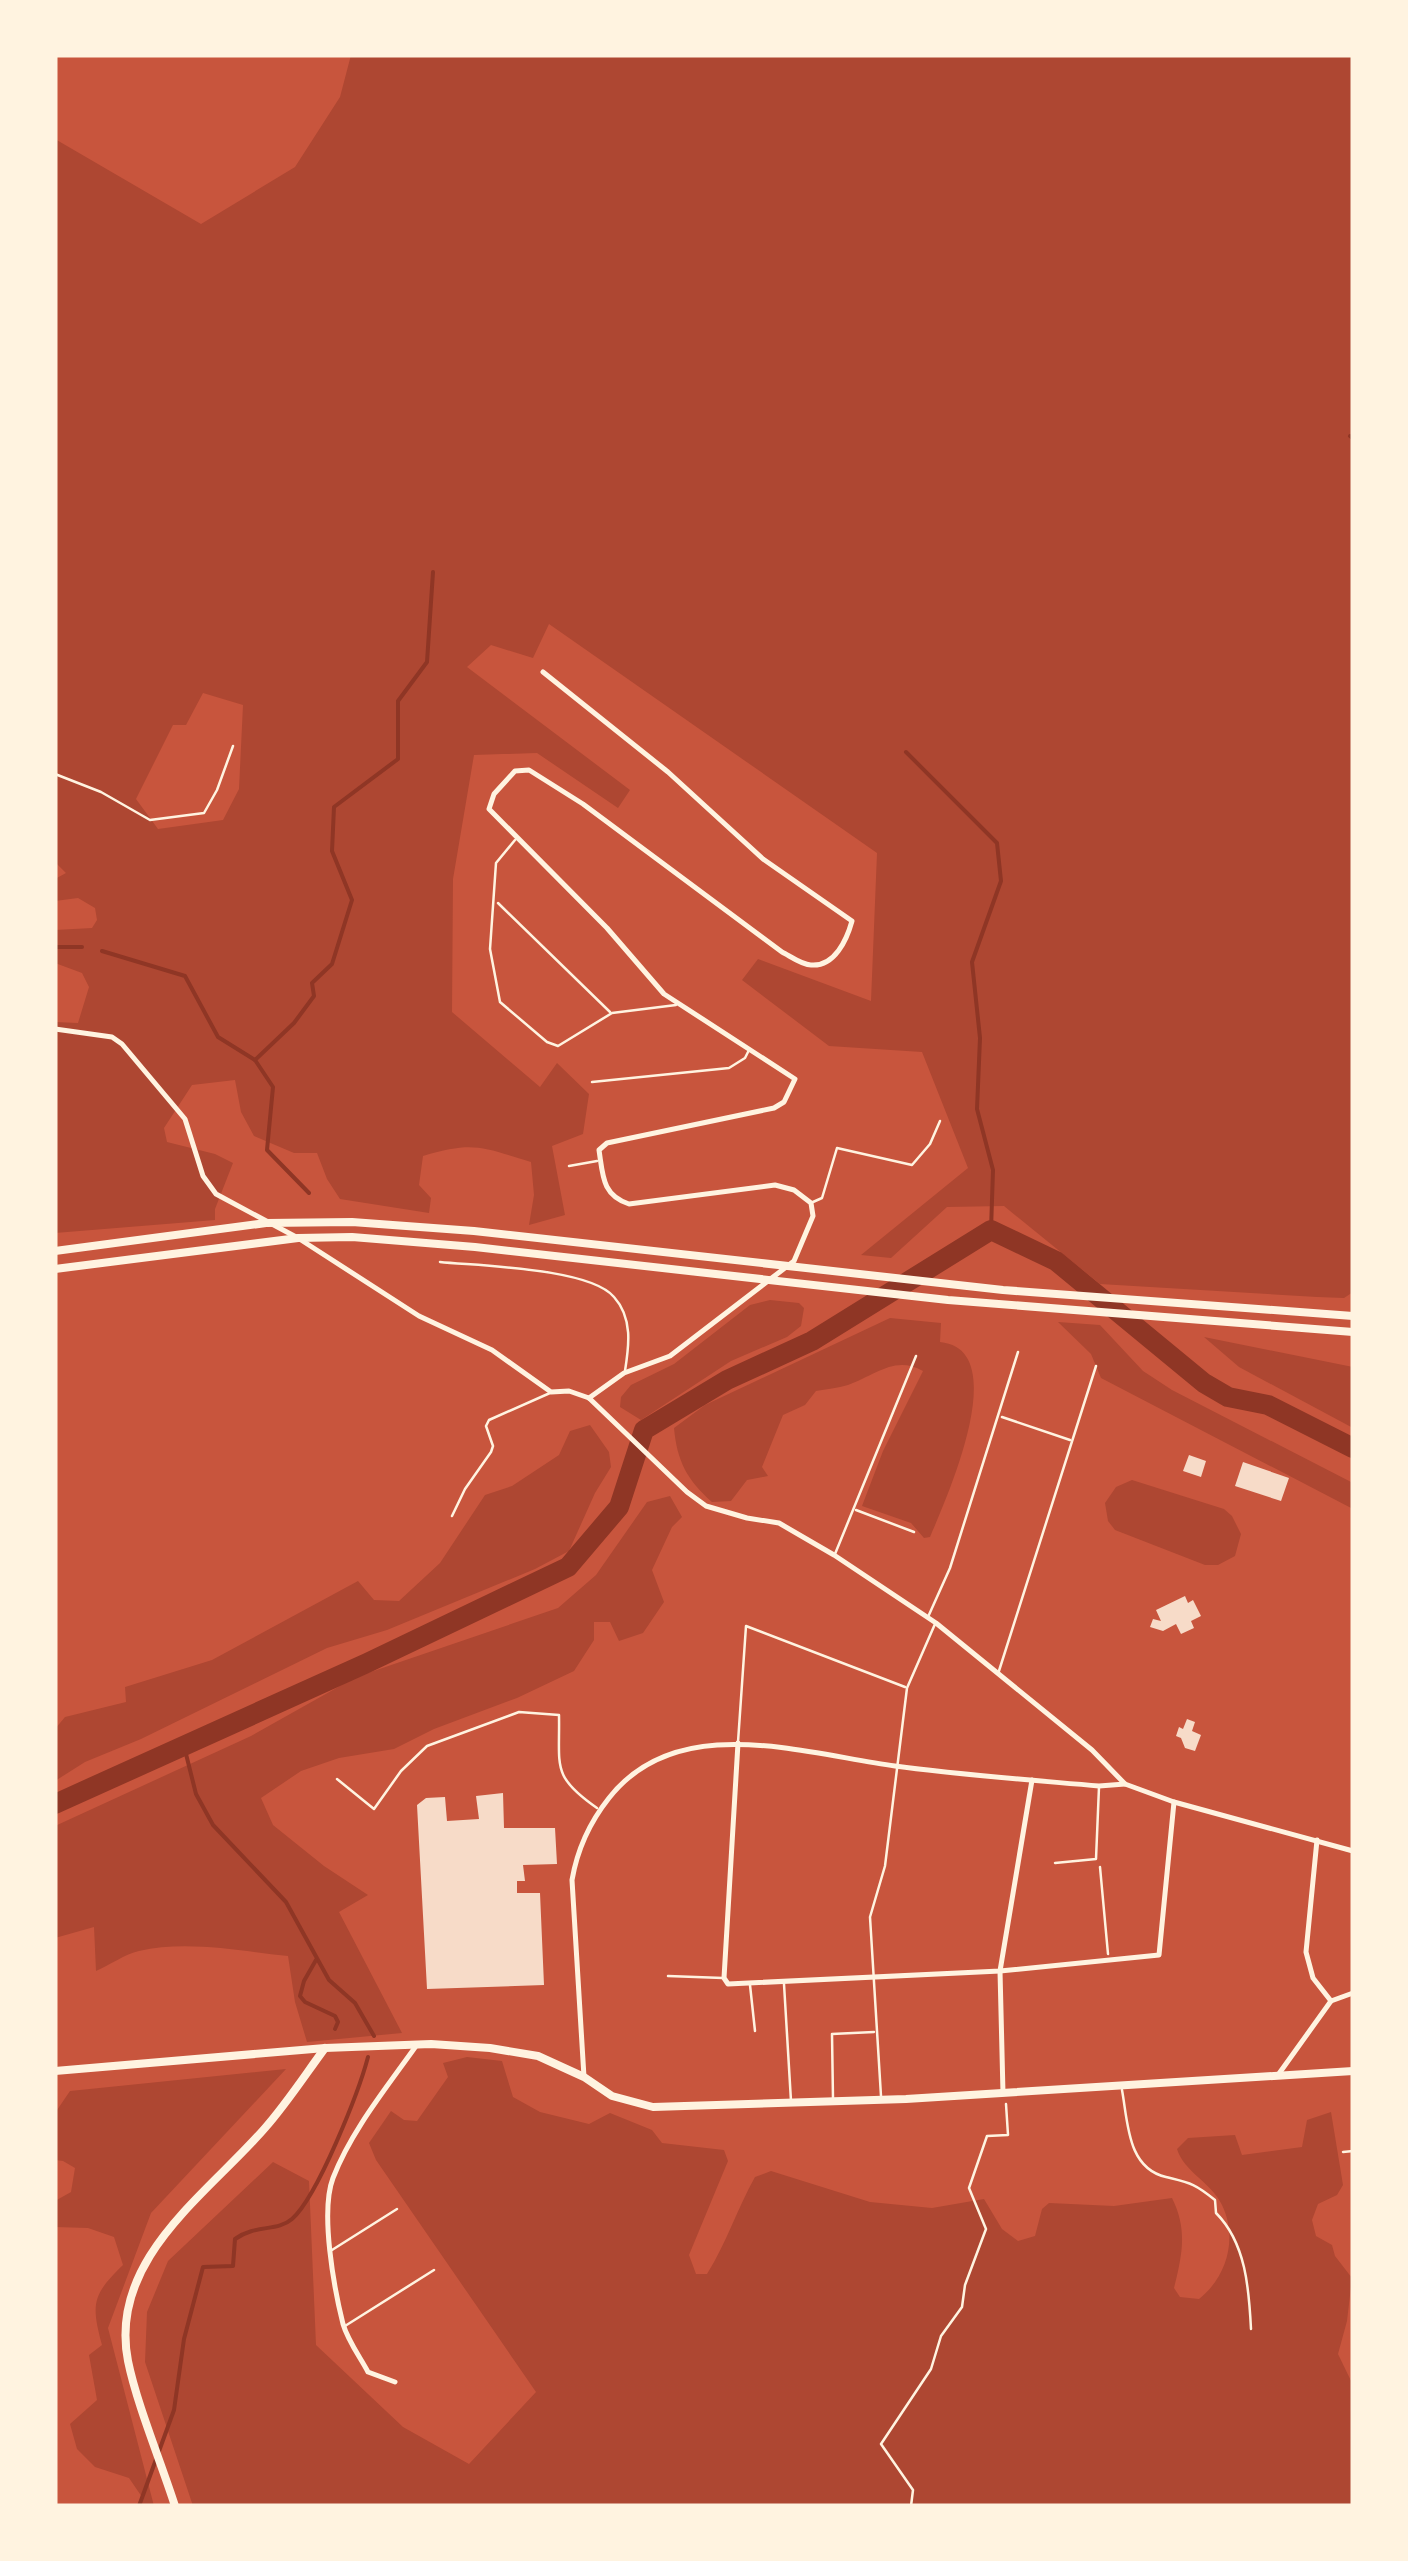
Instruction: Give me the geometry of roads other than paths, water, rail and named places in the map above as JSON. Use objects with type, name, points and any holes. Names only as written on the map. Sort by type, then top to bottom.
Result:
[{"type":"main road","points":[[55,1251],[266,1223],[352,1222],[1003,1290],[1353,1316]]},
{"type":"main road","points":[[55,1269],[298,1238],[352,1237],[948,1300],[1353,1332]]},
{"type":"main road","points":[[55,2071],[325,2048],[490,2048],[538,2056],[584,2077],[612,2096],[653,2108],[1003,2093],[1353,2071]]},
{"type":"main road","points":[[176,2506],[128,2360],[126,2325],[130,2303],[148,2258],[165,2232],[265,2128],[325,2048]]},
{"type":"street","points":[[543,672],[668,772],[763,859],[852,921],[841,949],[818,965],[808,966],[782,952],[530,770],[515,771],[494,794],[489,808],[607,928],[664,994],[795,1078],[784,1102],[774,1108],[608,1143],[599,1150],[604,1185],[614,1199],[629,1204],[775,1185],[794,1190],[811,1203],[813,1216],[794,1262],[670,1356],[624,1373],[589,1398]]},
{"type":"street","points":[[55,1028],[112,1037],[122,1044],[185,1119],[210,1187],[419,1316],[492,1350],[551,1392],[570,1391],[589,1398],[706,1506],[780,1524],[834,1555],[936,1623],[1092,1750],[1126,1784],[1174,1802],[1353,1851]]},
{"type":"street","points":[[584,2077],[572,1880],[580,1850],[600,1810],[620,1784],[650,1759],[690,1747],[738,1743],[898,1766],[1099,1786],[1126,1784]]},
{"type":"street","points":[[738,1743],[724,1978],[728,1984],[1000,1971],[1159,1954],[1174,1802]]},
{"type":"street","points":[[1003,2093],[1000,1971],[1032,1780]]},
{"type":"street","points":[[1318,1840],[1306,1952],[1313,1978],[1332,2001]]},
{"type":"street","points":[[1278,2076],[1332,2001],[1353,1993]]},
{"type":"street","points":[[395,2382],[368,2372],[344,2327],[330,2251],[332,2180],[356,2136],[417,2045]]},
{"type":"lane","points":[[55,774],[100,792],[150,820],[204,813],[234,746]]},
{"type":"lane","points":[[516,839],[496,862],[490,949],[500,1002],[547,1042],[558,1046],[612,1013],[677,1005]]},
{"type":"lane","points":[[495,900],[612,1013]]},
{"type":"lane","points":[[592,1082],[730,1068],[745,1058],[750,1048]]},
{"type":"lane","points":[[811,1203],[822,1198],[837,1148],[912,1165],[930,1144],[940,1121]]},
{"type":"lane","points":[[569,1166],[600,1160]]},
{"type":"lane","points":[[440,1262],[572,1276],[614,1295],[628,1332],[624,1373]]},
{"type":"lane","points":[[928,1618],[950,1568],[1018,1352]]},
{"type":"lane","points":[[834,1555],[916,1356]]},
{"type":"lane","points":[[998,1675],[1096,1366]]},
{"type":"lane","points":[[452,1516],[491,1452],[488,1420],[551,1392]]},
{"type":"lane","points":[[1000,1416],[1072,1441]]},
{"type":"lane","points":[[854,1510],[914,1532]]},
{"type":"lane","points":[[881,2099],[870,1917],[885,1866],[907,1688],[936,1623]]},
{"type":"lane","points":[[738,1743],[746,1626],[907,1688]]},
{"type":"lane","points":[[337,1779],[374,1809],[401,1771],[427,1746],[519,1712],[559,1715],[563,1780],[600,1810]]},
{"type":"lane","points":[[1055,1862],[1096,1859],[1099,1786]]},
{"type":"lane","points":[[668,1976],[724,1978]]},
{"type":"lane","points":[[784,1982],[791,2103]]},
{"type":"lane","points":[[750,1983],[754,2031]]},
{"type":"lane","points":[[834,2101],[832,2034],[876,2032]]},
{"type":"lane","points":[[1121,2086],[1136,2157],[1152,2171],[1186,2179],[1215,2200],[1216,2213],[1228,2224],[1248,2282],[1251,2329]]},
{"type":"lane","points":[[1343,2152],[1353,2152]]},
{"type":"lane","points":[[330,2251],[397,2209]]},
{"type":"lane","points":[[344,2327],[434,2270]]},
{"type":"waterway","points":[[255,1060],[294,1023],[314,996],[312,983],[332,964],[352,900],[332,851],[334,807],[398,759],[398,701],[427,662],[433,572]]},
{"type":"waterway","points":[[906,752],[997,843],[1001,881],[972,962],[980,1038],[977,1109],[993,1170],[991,1230]]},
{"type":"waterway","points":[[55,947],[82,947]]},
{"type":"waterway","points":[[102,951],[185,976],[218,1037],[255,1060],[273,1087],[267,1150],[309,1193]]},
{"type":"waterway","points":[[55,1804],[568,1567],[619,1507],[644,1430],[727,1380],[812,1341],[991,1230],[1056,1261],[1204,1383],[1228,1397],[1268,1405],[1353,1448]]},
{"type":"waterway","points":[[184,1746],[196,1794],[213,1825],[286,1902],[329,1980],[355,2003],[374,2036]]},
{"type":"waterway","points":[[316,1960],[300,1996],[335,2016],[335,2029]]},
{"type":"waterway","points":[[139,2506],[174,2410],[184,2339],[203,2267],[233,2266],[235,2239],[251,2231],[280,2226],[302,2207],[336,2142],[368,2057]]}]
